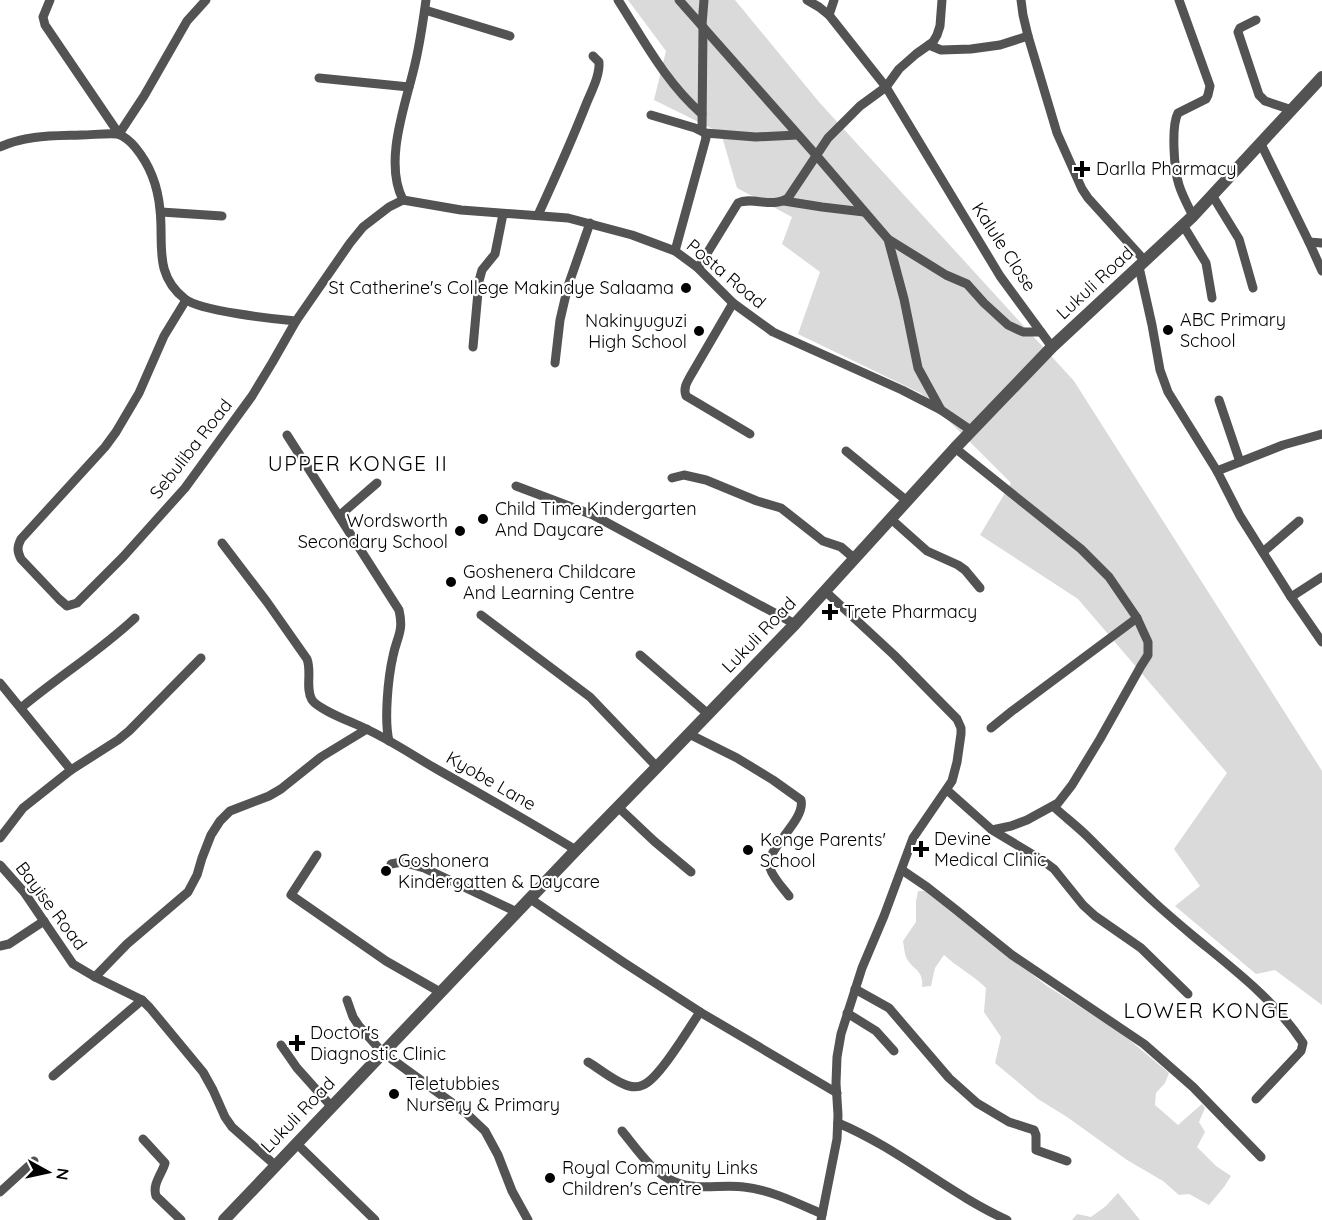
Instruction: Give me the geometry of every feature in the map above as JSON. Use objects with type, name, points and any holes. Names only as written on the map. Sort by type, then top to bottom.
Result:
[{"type":"street","points":[[50,0],[44,17],[45,25],[119,134],[133,144],[147,164],[155,181],[161,212],[162,260],[172,284],[186,300],[203,306],[296,321]]},
{"type":"street","points":[[119,134],[144,96],[187,21],[206,0]]},
{"type":"street","points":[[618,0],[681,93],[702,114]]},
{"type":"street","points":[[679,0],[888,239],[946,275],[967,285],[1008,326],[1023,332],[1041,332]]},
{"type":"street","points":[[675,251],[706,138],[702,114],[704,0]]},
{"type":"street","name":"Kalule Close","points":[[807,0],[829,15],[886,87],[1000,276],[1052,347]]},
{"type":"street","points":[[829,15],[834,0]]},
{"type":"street","points":[[784,201],[828,138],[860,106],[886,87],[900,69],[933,42],[940,26],[942,0]]},
{"type":"street","points":[[1021,0],[1041,84],[1057,133],[1082,189],[1142,264],[1163,380],[1168,392],[1217,471],[1240,516],[1322,642]]},
{"type":"street","points":[[1179,0],[1210,86],[1206,99],[1178,113],[1174,123],[1175,160],[1179,187],[1188,220],[1206,263],[1212,298]]},
{"type":"street","points":[[403,200],[396,179],[395,160],[402,114],[419,45],[425,5],[510,36]]},
{"type":"street","points":[[1256,20],[1240,28],[1238,32],[1259,94],[1265,100],[1292,110]]},
{"type":"street","points":[[929,45],[941,50],[971,49],[1000,45],[1028,36]]},
{"type":"street","points":[[538,215],[597,78],[599,62],[593,56]]},
{"type":"street","name":"Lukuli Road","points":[[224,1220],[529,898],[795,624],[955,448],[1052,347],[1188,220],[1322,77]]},
{"type":"street","points":[[319,78],[409,87]]},
{"type":"street","points":[[651,115],[704,131],[756,137],[797,135]]},
{"type":"street","points":[[0,147],[32,137],[119,134]]},
{"type":"street","points":[[1261,144],[1322,271]]},
{"type":"street","points":[[1212,195],[1239,239],[1253,288]]},
{"type":"street","name":"Posta Road","points":[[403,200],[461,210],[568,218],[632,235],[675,251],[698,268],[733,303],[773,333],[902,390],[941,410],[972,431]]},
{"type":"street","name":"Sebuliba Road","points":[[186,300],[164,336],[139,393],[116,432],[18,545],[21,559],[67,606],[77,603],[123,557],[185,488],[252,396],[296,321],[350,243],[363,228],[389,207],[403,200]]},
{"type":"street","points":[[698,268],[734,208],[743,201],[763,203],[784,201],[864,212]]},
{"type":"street","points":[[161,212],[222,216]]},
{"type":"street","points":[[473,347],[479,281],[482,270],[495,254],[503,214]]},
{"type":"street","points":[[555,363],[560,320],[568,286],[590,223]]},
{"type":"street","points":[[888,239],[904,299],[918,368],[941,410]]},
{"type":"street","points":[[1309,242],[1322,243]]},
{"type":"street","points":[[733,303],[691,375],[684,392],[686,396],[750,434]]},
{"type":"street","points":[[1219,400],[1240,462]]},
{"type":"street","points":[[1217,471],[1283,445],[1322,434]]},
{"type":"street","points":[[287,435],[399,610],[402,621],[401,631],[393,656],[388,700],[389,741]]},
{"type":"street","points":[[955,448],[1081,549],[1109,577],[1137,618],[1148,642],[1148,655],[1100,740],[1058,803],[1054,807],[1011,826],[992,830]]},
{"type":"street","points":[[846,450],[908,501]]},
{"type":"street","points":[[672,478],[684,476],[706,480],[757,501],[781,508],[823,541],[841,547],[855,559]]},
{"type":"street","points":[[339,516],[377,483]]},
{"type":"street","points":[[516,486],[592,515],[795,624]]},
{"type":"street","points":[[891,519],[927,551],[965,570],[980,588]]},
{"type":"street","points":[[1263,552],[1299,521]]},
{"type":"street","name":"Kyobe Lane","points":[[222,543],[256,586],[307,659],[311,698],[318,706],[389,741],[576,850]]},
{"type":"street","points":[[1291,597],[1322,577]]},
{"type":"street","points":[[622,1131],[651,1165],[663,1176],[676,1183],[687,1186],[729,1185],[757,1188],[822,1217],[837,1139],[837,1057],[841,1034],[855,989],[913,838],[952,781],[961,728],[957,719],[894,655],[825,591]]},
{"type":"street","points":[[482,615],[590,697],[657,767]]},
{"type":"street","points":[[21,708],[104,645],[135,618]]},
{"type":"street","points":[[991,728],[1137,618]]},
{"type":"street","points":[[640,655],[708,714]]},
{"type":"street","points":[[0,838],[23,808],[71,770],[129,730],[201,658]]},
{"type":"street","points":[[0,683],[71,770]]},
{"type":"street","points":[[95,977],[128,944],[188,892],[197,875],[211,835],[230,811],[281,789],[321,758],[367,729]]},
{"type":"street","points":[[689,734],[737,758],[801,800],[799,814],[770,862],[775,878],[789,896]]},
{"type":"street","points":[[947,790],[992,830],[1054,869],[1095,916],[1141,948],[1188,994]]},
{"type":"street","points":[[618,807],[691,872]]},
{"type":"street","points":[[1054,807],[1088,836],[1119,870],[1152,900],[1244,978],[1296,1032],[1303,1043],[1303,1048],[1256,1099]]},
{"type":"street","points":[[317,855],[291,895],[362,945],[440,992]]},
{"type":"street","points":[[391,864],[402,862],[424,868],[517,912]]},
{"type":"street","name":"Bayise Road","points":[[0,865],[24,892],[73,964],[142,1000],[156,1014],[203,1072],[232,1127],[275,1165]]},
{"type":"street","points":[[902,870],[956,909],[1012,955],[1144,1044],[1193,1087],[1261,1157]]},
{"type":"street","points":[[529,898],[700,1012],[837,1093]]},
{"type":"street","points":[[0,946],[9,945],[44,921]]},
{"type":"street","points":[[855,989],[889,1008],[949,1078],[977,1103],[1009,1122],[1034,1130],[1036,1150],[1067,1161]]},
{"type":"street","points":[[53,1076],[142,1000]]},
{"type":"street","points":[[347,1000],[358,1026],[382,1052],[466,1113],[485,1131],[528,1220]]},
{"type":"street","points":[[588,1062],[621,1083],[629,1086],[642,1085],[648,1082],[664,1065],[700,1012]]},
{"type":"street","points":[[847,1013],[876,1031],[894,1051]]},
{"type":"street","points":[[281,1045],[297,1068],[331,1106]]},
{"type":"street","points":[[838,1123],[867,1136],[959,1194],[1007,1220]]},
{"type":"street","points":[[143,1138],[165,1163],[154,1186],[156,1196],[181,1220]]},
{"type":"street","points":[[296,1143],[375,1220]]},
{"type":"street","points":[[0,1192],[34,1161]]},
{"type":"shaded area","points":[[628,0],[735,0],[819,102],[1074,381],[1322,771],[1322,1005],[1275,970],[1256,974],[1175,906],[1200,886],[1174,849],[1227,773],[1078,599],[980,535],[1011,483],[922,394],[798,334],[820,272],[782,244],[792,217],[737,188],[721,133],[654,100],[666,51]]},
{"type":"shaded area","points":[[918,891],[926,891],[1047,986],[1120,1032],[1169,1073],[1165,1083],[1156,1093],[1155,1105],[1178,1125],[1202,1104],[1205,1108],[1199,1122],[1205,1132],[1197,1147],[1216,1166],[1231,1176],[1209,1205],[1189,1194],[1179,1195],[1163,1181],[1127,1160],[1038,1099],[995,1063],[1001,1037],[984,1012],[986,988],[976,979],[944,955],[935,968],[931,986],[922,987],[921,976],[906,957],[903,941],[916,922]]},
{"type":"shaded area","points":[[1118,1193],[1140,1220],[1072,1220],[1077,1214],[1091,1217]]},
{"type":"place","name":"Darlla Pharmacy","points":[[1082,169]]},
{"type":"place","name":"St Catherine's College Makindye Salaama","points":[[686,288]]},
{"type":"place","name":"ABC Primary School","points":[[1168,330]]},
{"type":"place","name":"Nakinyuguzi High School","points":[[699,331]]},
{"type":"place","name":"Child Time Kindergarten And Daycare","points":[[483,519]]},
{"type":"place","name":"Wordsworth Secondary School","points":[[460,531]]},
{"type":"place","name":"Goshenera Childcare And Learning Centre","points":[[451,582]]},
{"type":"place","name":"Trete Pharmacy","points":[[830,612]]},
{"type":"place","name":"Devine Medical Clinic","points":[[921,849]]},
{"type":"place","name":"Konge Parents' School","points":[[748,850]]},
{"type":"place","name":"Goshonera Kindergatten & Daycare","points":[[386,871]]},
{"type":"place","name":"Doctor's Diagnostic Clinic","points":[[297,1043]]},
{"type":"place","name":"Teletubbies Nursery & Primary","points":[[394,1094]]},
{"type":"place","name":"Royal Community Links Children's Centre","points":[[550,1178]]},
{"type":"district","name":"UPPER KONGE II","points":[[358,464]]},
{"type":"district","name":"LOWER KONGE","points":[[1207,1011]]}]
